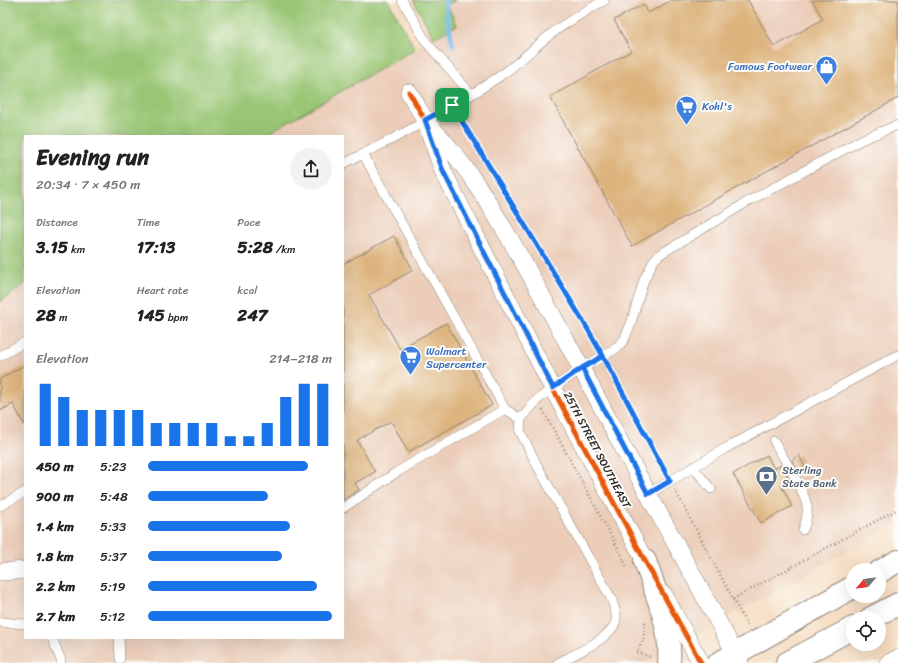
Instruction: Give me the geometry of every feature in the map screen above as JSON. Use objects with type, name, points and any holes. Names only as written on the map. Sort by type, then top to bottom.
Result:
[{"type":"main road","points":[[886,568],[898,561]]},
{"type":"main road","points":[[636,565],[668,633],[670,650],[669,663]]},
{"type":"main road","points":[[731,660],[846,591]]},
{"type":"main road","points":[[884,611],[898,604]]},
{"type":"main road","points":[[787,663],[846,632]]},
{"type":"street","name":"25TH STREET SOUTHEAST","points":[[409,92],[425,120],[443,171],[553,388],[636,565],[701,663]]},
{"type":"street","name":"25TH STREET SOUTHEAST","points":[[425,120],[446,141],[461,160],[514,245],[582,368],[648,494],[731,660]]},
{"type":"street","points":[[0,572],[24,570]]},
{"type":"street","points":[[888,663],[898,658]]},
{"type":"lane","points":[[402,0],[428,43],[471,94]]},
{"type":"lane","points":[[344,164],[471,94],[518,64],[550,34],[605,0]]},
{"type":"lane","points":[[558,663],[606,635],[616,620],[616,610],[611,598],[542,474],[520,431],[521,420],[538,399],[582,368],[615,349],[624,340],[630,326],[644,280],[654,260],[659,255],[750,201],[863,139],[898,125]]},
{"type":"lane","points":[[363,154],[506,409],[521,420]]},
{"type":"lane","points":[[0,356],[24,343]]},
{"type":"lane","points":[[648,494],[693,467],[898,355]]},
{"type":"lane","points":[[344,507],[397,472],[506,409]]},
{"type":"lane","points":[[774,441],[803,493],[807,506],[807,520],[803,530]]},
{"type":"lane","points":[[693,467],[711,489]]},
{"type":"lane","points":[[0,506],[24,493]]},
{"type":"lane","points":[[0,622],[24,624]]},
{"type":"lane","points":[[52,639],[61,663]]},
{"type":"lane","points":[[119,639],[120,659]]},
{"type":"path","points":[[452,105],[578,312],[603,356],[744,621]]},
{"type":"path","points":[[538,399],[621,554],[636,565]]},
{"type":"path","points":[[733,599],[898,509]]},
{"type":"path","points":[[631,656],[637,652],[644,638],[645,617]]},
{"type":"shaded area","points":[[456,0],[898,0],[898,523],[645,663],[0,663],[0,302],[24,285],[24,639],[344,639],[344,135],[265,135],[457,25],[447,5]]},
{"type":"green space","points":[[0,0],[388,0],[415,49],[265,135],[24,135],[24,285],[0,302]]},
{"type":"green space","points":[[413,0],[456,0],[447,5],[457,25],[434,38]]},
{"type":"building","points":[[672,0],[748,0],[774,47],[823,19],[812,0],[898,0],[898,98],[632,246],[550,97],[631,51],[614,20],[644,4],[648,13]]},
{"type":"building","name":"Walmart Supercenter","points":[[394,236],[413,270],[369,295],[400,349],[446,323],[492,405],[408,452],[391,421],[357,440],[375,472],[355,483],[359,490],[344,499],[344,263]]},
{"type":"building","points":[[24,366],[24,424],[13,404],[0,411],[0,379]]},
{"type":"building","name":"Sterling State Bank","points":[[767,455],[774,469],[781,465],[790,480],[781,485],[792,506],[761,523],[733,474]]},
{"type":"building","points":[[799,455],[807,471],[800,475],[792,460]]},
{"type":"waterway","points":[[445,0],[453,45]]},
{"type":"cycle path","points":[[409,92],[425,120],[443,171],[553,389],[701,663]]},
{"type":"place","name":"Famous Footwear","points":[[827,86]]},
{"type":"place","name":"Kohl's","points":[[686,126]]},
{"type":"place","name":"Walmart Supercenter","points":[[410,376]]},
{"type":"place","name":"Sterling State Bank","points":[[766,496]]},
{"type":"route","points":[[452,105],[425,120],[443,171],[511,306],[553,388],[582,368],[603,356],[670,481],[648,494],[582,368],[603,356],[452,105]]}]
